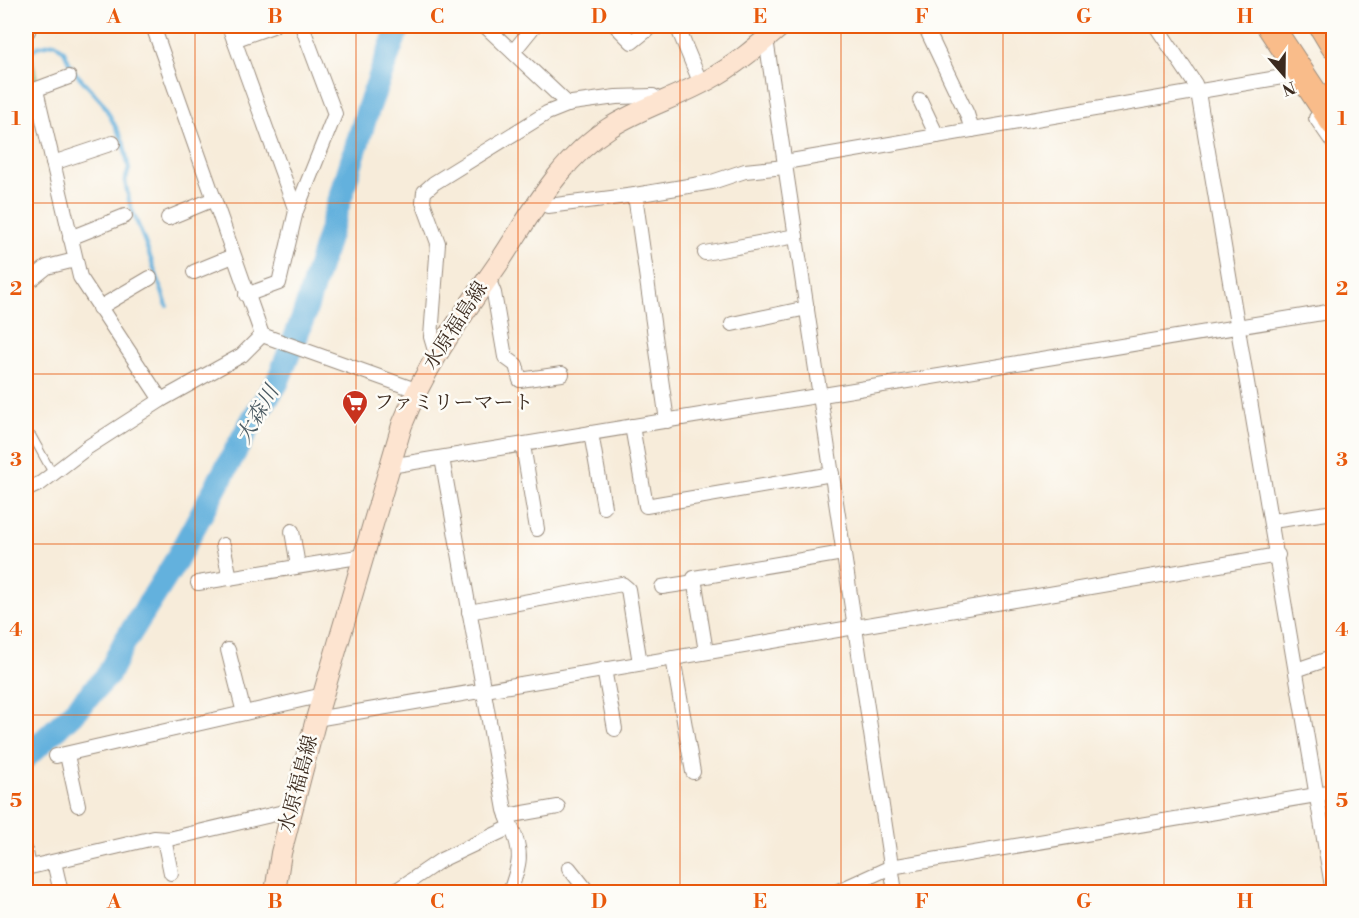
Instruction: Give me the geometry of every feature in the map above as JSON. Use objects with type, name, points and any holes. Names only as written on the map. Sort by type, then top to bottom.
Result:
[{"type":"highway","points":[[1270,26],[1334,123]]},
{"type":"highway","points":[[1322,26],[1334,46]]},
{"type":"main road","name":"水原福島線","points":[[275,892],[281,853],[316,719],[402,425],[416,390],[436,354],[556,176],[600,134],[637,112],[701,84],[736,62],[781,26]]},
{"type":"street","points":[[153,26],[246,295],[264,335],[416,390]]},
{"type":"street","points":[[229,26],[296,211]]},
{"type":"street","points":[[234,40],[273,26]]},
{"type":"street","points":[[246,295],[279,284],[296,211],[335,114],[302,26]]},
{"type":"street","points":[[485,26],[569,105]]},
{"type":"street","points":[[513,52],[534,26]]},
{"type":"street","points":[[616,26],[632,42],[651,26]]},
{"type":"street","points":[[677,26],[701,84]]},
{"type":"street","points":[[871,26],[882,26]]},
{"type":"street","points":[[925,26],[972,129]]},
{"type":"street","points":[[1156,26],[1197,90],[1278,555],[1333,892]]},
{"type":"street","points":[[1256,26],[1334,144]]},
{"type":"street","points":[[766,39],[895,892]]},
{"type":"street","points":[[540,201],[549,206],[712,182],[745,171],[972,129],[1288,76]]},
{"type":"street","points":[[69,78],[31,91],[53,163],[75,260],[80,277],[99,308],[161,400]]},
{"type":"street","points":[[436,354],[431,337],[438,243],[423,202],[424,192],[434,183],[547,112],[569,105],[615,97],[653,96],[662,102]]},
{"type":"street","points":[[920,100],[937,136]]},
{"type":"street","points":[[53,163],[113,143]]},
{"type":"street","points":[[634,195],[667,421]]},
{"type":"street","points":[[168,218],[214,199]]},
{"type":"street","points":[[70,238],[125,216]]},
{"type":"street","points":[[705,253],[796,236]]},
{"type":"street","points":[[194,272],[233,256]]},
{"type":"street","points":[[26,280],[32,279],[47,267],[75,260]]},
{"type":"street","points":[[99,308],[150,278]]},
{"type":"street","points":[[488,279],[494,293],[505,357],[516,365],[519,380],[562,374]]},
{"type":"street","points":[[732,324],[807,308]]},
{"type":"street","points":[[390,466],[1332,311],[1334,329]]},
{"type":"street","points":[[26,490],[161,400],[242,355],[264,335]]},
{"type":"street","points":[[633,426],[646,506],[832,474]]},
{"type":"street","points":[[591,433],[604,507]]},
{"type":"street","points":[[523,445],[537,530]]},
{"type":"street","points":[[442,458],[483,690],[509,821],[518,841],[520,853],[510,892]]},
{"type":"street","points":[[1272,521],[1334,512]]},
{"type":"street","points":[[292,531],[298,567]]},
{"type":"street","points":[[223,545],[230,578]]},
{"type":"street","points":[[706,652],[694,578],[843,553]]},
{"type":"street","points":[[198,583],[364,555]]},
{"type":"street","points":[[316,719],[1278,555]]},
{"type":"street","points":[[662,586],[695,582]]},
{"type":"street","points":[[469,612],[622,585],[628,589],[640,663]]},
{"type":"street","points":[[228,650],[244,714]]},
{"type":"street","points":[[1296,670],[1334,657]]},
{"type":"street","points":[[673,658],[693,772]]},
{"type":"street","points":[[604,669],[615,729]]},
{"type":"street","points":[[78,805],[62,755],[323,695]]},
{"type":"street","points":[[836,892],[891,867],[1334,792]]},
{"type":"street","points":[[394,892],[441,860],[509,821],[558,807]]},
{"type":"street","points":[[26,852],[27,868],[154,838],[169,840],[292,810]]},
{"type":"street","points":[[164,839],[171,873]]},
{"type":"street","points":[[54,862],[61,892]]},
{"type":"street","points":[[569,868],[588,892]]},
{"type":"lane","points":[[26,434],[32,436],[53,474]]},
{"type":"green space","points":[[32,58],[37,79],[26,82],[26,60]]},
{"type":"waterway","name":"大森川","points":[[26,757],[72,714],[108,675],[124,643],[174,564],[254,417],[277,383],[303,318],[368,109],[396,33],[401,26]]},
{"type":"waterway","points":[[26,56],[37,47],[55,43],[64,51],[72,69],[103,103],[123,141],[129,169],[125,181],[130,205],[167,306]]},
{"type":"place","name":"ファミリーマート","points":[[355,426]]}]
